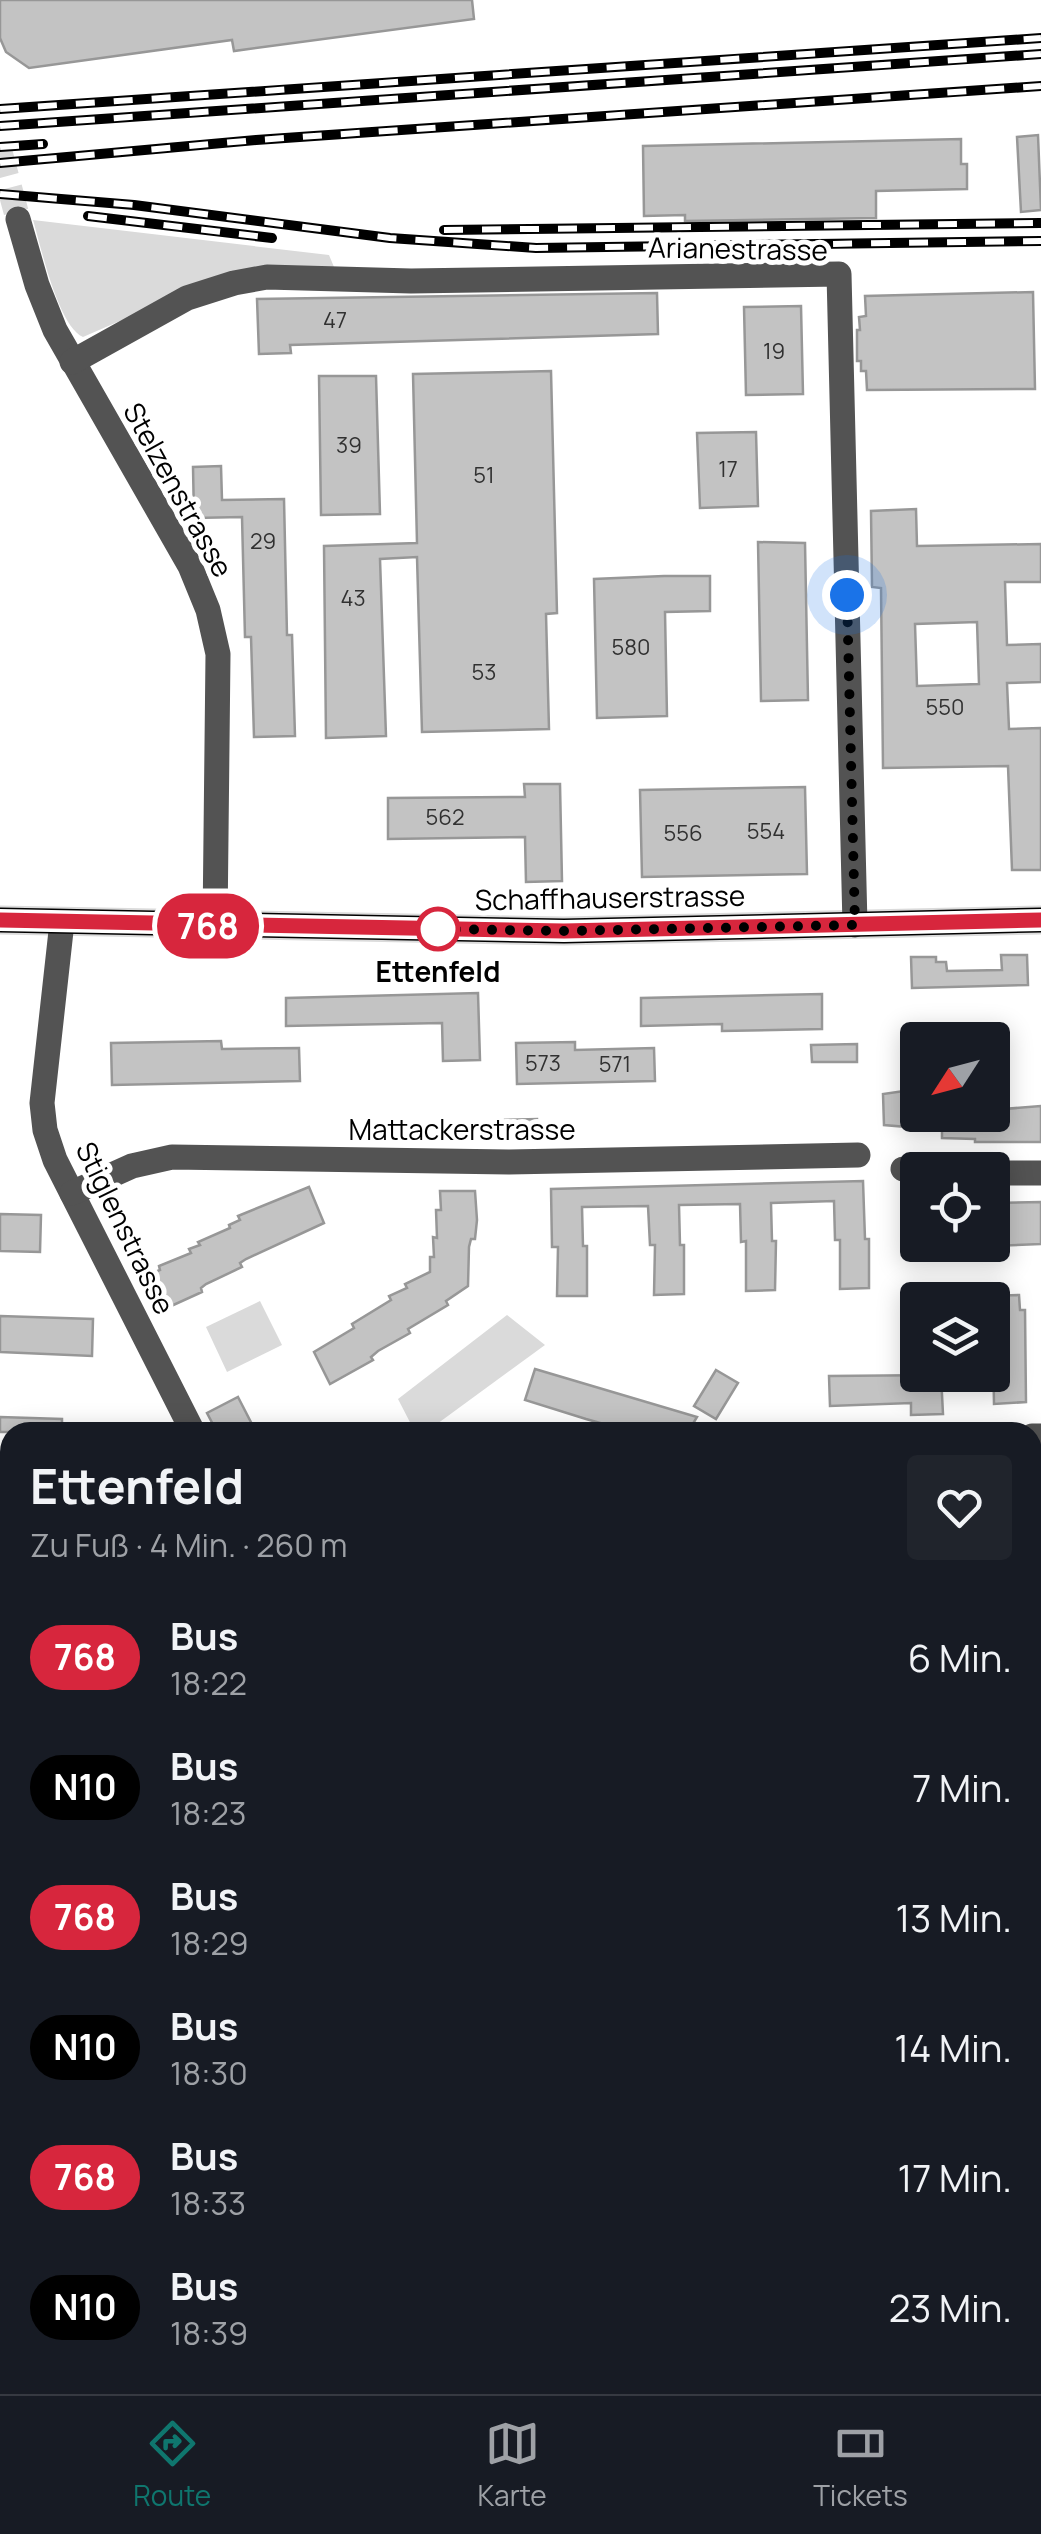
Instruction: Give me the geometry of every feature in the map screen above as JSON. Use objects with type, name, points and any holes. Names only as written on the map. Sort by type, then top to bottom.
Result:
[{"type":"main road","name":"Schaffhauserstrasse","points":[[0,920],[564,931],[1041,920]]},
{"type":"street","name":"Stelzenstrasse","points":[[18,219],[42,300],[72,362],[190,566],[208,610],[218,654],[215,926]]},
{"type":"street","name":"Arianestrasse","points":[[72,362],[188,298],[267,277],[412,281],[839,274],[855,925]]},
{"type":"street","name":"Stiglenstrasse","points":[[62,922],[42,1103],[46,1130],[72,1193],[188,1422]]},
{"type":"street","name":"Mattackerstrasse","points":[[72,1193],[132,1166],[172,1157],[509,1162],[858,1155]]},
{"type":"street","points":[[1010,1173],[1041,1173]]},
{"type":"shaded area","points":[[33,220],[329,255],[334,267],[145,310],[83,337],[74,330],[58,302]]},
{"type":"shaded area","points":[[260,1301],[282,1345],[227,1372],[206,1327]]},
{"type":"shaded area","points":[[507,1315],[545,1345],[440,1422],[410,1422],[398,1399]]},
{"type":"building","points":[[0,0],[472,0],[474,19],[234,51],[232,40],[29,68],[6,52],[0,38]]},
{"type":"building","points":[[1038,135],[1041,210],[1021,212],[1017,137]]},
{"type":"building","points":[[961,139],[967,189],[876,191],[876,218],[685,221],[685,215],[644,216],[643,146]]},
{"type":"building","points":[[1033,292],[1035,389],[867,390],[866,371],[861,371],[861,361],[857,361],[857,330],[859,317],[866,316],[865,296]]},
{"type":"building","points":[[657,293],[658,334],[290,345],[291,353],[259,354],[257,299]]},
{"type":"building","points":[[801,306],[803,394],[746,395],[744,307]]},
{"type":"building","points":[[551,371],[557,613],[546,614],[549,729],[422,732],[417,557],[380,559],[386,736],[326,738],[324,546],[417,543],[413,374]]},
{"type":"building","points":[[319,376],[376,376],[380,514],[321,515]]},
{"type":"building","points":[[756,432],[758,506],[700,508],[697,433]]},
{"type":"building","points":[[221,466],[222,500],[284,499],[287,635],[292,635],[295,736],[254,737],[251,637],[245,637],[242,517],[194,518],[193,467]]},
{"type":"building","points":[[916,509],[917,546],[1041,544],[1041,582],[1005,582],[1007,645],[1041,644],[1041,682],[1007,683],[1009,729],[1041,728],[1041,870],[1012,870],[1008,766],[883,768],[881,588],[872,587],[871,511]],"holes":[[[977,622],[979,684],[917,686],[915,624]]]},
{"type":"building","points":[[758,542],[805,543],[808,700],[761,701]]},
{"type":"building","points":[[710,576],[710,611],[665,612],[667,716],[597,718],[594,579]]},
{"type":"building","points":[[524,784],[560,784],[562,881],[526,882],[525,837],[388,839],[388,798],[525,797]]},
{"type":"building","points":[[805,787],[807,874],[642,877],[640,790]]},
{"type":"building","points":[[1001,955],[1027,955],[1028,985],[912,988],[911,957],[936,957],[936,962],[946,962],[947,971],[1002,970]]},
{"type":"building","points":[[478,993],[480,1060],[443,1061],[442,1023],[286,1026],[286,998]]},
{"type":"building","points":[[822,994],[822,1029],[722,1031],[722,1024],[641,1026],[641,998]]},
{"type":"building","points":[[221,1041],[222,1049],[299,1048],[300,1081],[112,1085],[111,1043]]},
{"type":"building","points":[[575,1042],[575,1050],[654,1048],[655,1081],[517,1084],[516,1043]]},
{"type":"building","points":[[857,1044],[857,1062],[812,1062],[811,1045]]},
{"type":"building","points":[[900,1092],[900,1126],[884,1125],[883,1094]]},
{"type":"building","points":[[1041,1106],[1041,1142],[942,1138],[942,1132],[1010,1132],[1010,1109]]},
{"type":"building","points":[[537,1119],[537,1137],[501,1139],[500,1120]]},
{"type":"building","points":[[863,1181],[869,1288],[840,1289],[840,1240],[835,1240],[834,1201],[771,1203],[772,1241],[776,1241],[775,1290],[746,1291],[746,1241],[741,1242],[740,1204],[679,1205],[684,1294],[654,1295],[655,1245],[650,1245],[648,1206],[582,1207],[587,1296],[557,1296],[558,1247],[552,1247],[551,1189]]},
{"type":"building","points":[[309,1187],[324,1223],[246,1259],[240,1263],[242,1267],[206,1284],[202,1292],[158,1312],[145,1281],[160,1270],[159,1266],[191,1253],[189,1249],[200,1245],[198,1242],[230,1228],[240,1220],[238,1216]]},
{"type":"building","points":[[440,1191],[475,1191],[477,1220],[475,1239],[471,1239],[469,1247],[468,1286],[446,1301],[448,1305],[408,1329],[410,1333],[378,1351],[371,1357],[373,1360],[330,1384],[314,1352],[354,1328],[352,1324],[391,1300],[389,1296],[407,1288],[405,1284],[430,1272],[433,1237],[437,1238],[436,1210],[441,1210]]},
{"type":"building","points":[[1041,1202],[1041,1244],[1010,1245],[1010,1203]]},
{"type":"building","points":[[0,1214],[41,1215],[40,1252],[0,1251]]},
{"type":"building","points":[[1010,1295],[1019,1295],[1020,1310],[1025,1310],[1026,1402],[994,1404],[994,1392],[1010,1392]]},
{"type":"building","points":[[0,1316],[93,1319],[92,1356],[0,1352]]},
{"type":"building","points":[[535,1369],[697,1417],[694,1422],[597,1422],[525,1400]]},
{"type":"building","points":[[716,1370],[738,1383],[716,1419],[694,1406]]},
{"type":"building","points":[[900,1375],[900,1392],[942,1392],[943,1414],[911,1415],[911,1403],[830,1406],[829,1376]]},
{"type":"building","points":[[238,1397],[251,1422],[212,1422],[207,1413]]},
{"type":"building","points":[[0,1417],[62,1419],[62,1422],[0,1422]]},
{"type":"tunnel","points":[[0,152],[18,219]]},
{"type":"railway","points":[[0,109],[1041,38]]},
{"type":"railway","points":[[0,126],[1041,54]]},
{"type":"railway","points":[[0,163],[256,140],[1041,86]]},
{"type":"railway","points":[[0,147],[43,144]]},
{"type":"railway","points":[[0,194],[134,205],[390,238],[536,248],[1041,241]]},
{"type":"railway","points":[[88,216],[272,238]]},
{"type":"railway","points":[[444,230],[1041,223]]},
{"type":"bus line","name":"768","points":[[0,920],[564,931],[1041,920]]},
{"type":"place","name":"Ettenfeld","points":[[438,929]]},
{"type":"route","points":[[438,929],[564,931],[855,925],[847,595]]}]
